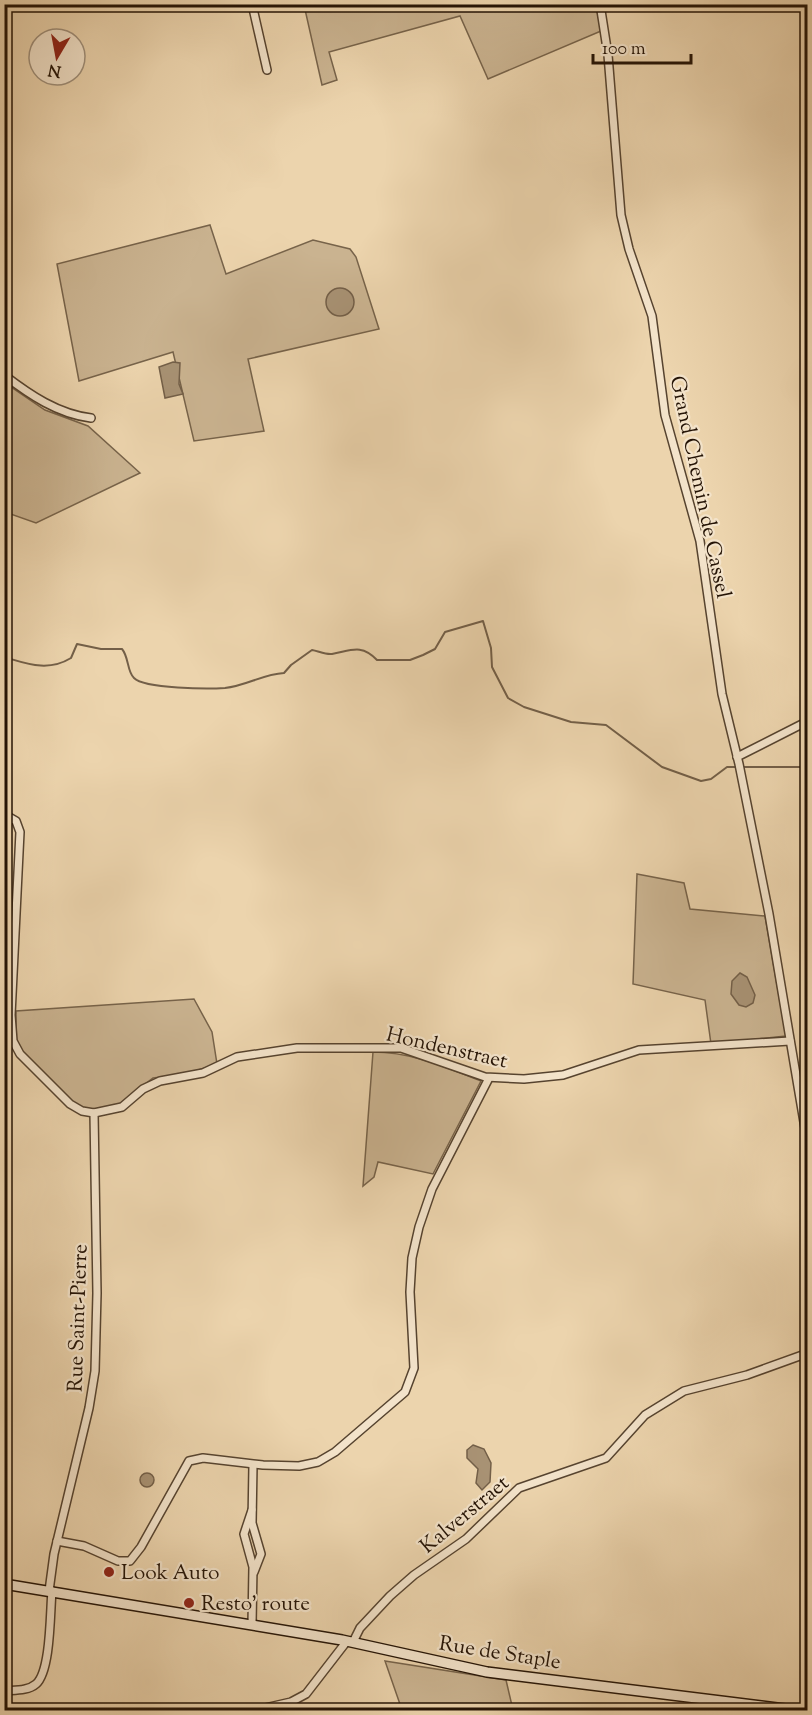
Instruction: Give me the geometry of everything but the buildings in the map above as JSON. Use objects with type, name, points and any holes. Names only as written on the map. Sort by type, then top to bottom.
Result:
[{"type":"main road","name":"Rue de Staple","points":[[4,1584],[53,1592],[82,1601],[129,1610],[203,1617],[350,1641],[487,1672],[793,1710]]},
{"type":"street","points":[[252,4],[267,70]]},
{"type":"street","name":"Grand Chemin de Cassel","points":[[600,4],[608,55],[621,215],[627,243],[654,323],[665,415],[698,532],[722,694],[739,764],[807,1146]]},
{"type":"street","points":[[4,375],[68,414],[91,418]]},
{"type":"street","points":[[739,764],[807,721]]},
{"type":"street","points":[[4,814],[16,821],[20,832],[11,1015],[14,1044],[20,1054],[70,1104],[82,1111],[94,1113]]},
{"type":"street","name":"Hondenstraet","points":[[94,1113],[122,1107],[147,1086],[160,1081],[203,1073],[242,1056],[302,1047],[401,1048],[489,1078],[555,1077],[639,1050],[790,1041]]},
{"type":"street","points":[[57,1541],[84,1546],[118,1561],[130,1561],[141,1547],[187,1463],[199,1458],[253,1465],[299,1466],[322,1460],[396,1402],[408,1388],[414,1368],[410,1285],[419,1227],[432,1189],[489,1078]]},
{"type":"street","name":"Rue Saint-Pierre","points":[[4,1691],[30,1688],[41,1677],[46,1661],[57,1541],[87,1419],[95,1371],[98,1293],[94,1113]]},
{"type":"street","name":"Kalverstraet","points":[[256,1710],[296,1700],[306,1694],[360,1628],[390,1596],[414,1575],[466,1539],[519,1488],[606,1458],[645,1415],[684,1391],[747,1375],[807,1353]]},
{"type":"street","points":[[253,1465],[253,1527],[261,1554],[253,1575]]},
{"type":"street","points":[[252,1510],[244,1534],[253,1575],[252,1624]]},
{"type":"shaded area","points":[[304,5],[596,5],[601,31],[488,79],[460,16],[329,52],[337,80],[322,85]]},
{"type":"shaded area","points":[[210,225],[226,274],[313,240],[350,249],[356,257],[379,329],[248,359],[264,431],[194,441],[173,352],[79,381],[57,264]]},
{"type":"shaded area","points":[[340,288],[350,292],[354,302],[350,312],[340,316],[330,312],[326,302],[330,292]]},
{"type":"shaded area","points":[[173,362],[180,363],[179,384],[183,394],[165,398],[159,367]]},
{"type":"shaded area","points":[[5,383],[45,410],[88,426],[140,473],[36,523],[8,513],[5,515]]},
{"type":"shaded area","points":[[5,537],[9,650],[4,647]]},
{"type":"shaded area","points":[[637,874],[684,883],[690,909],[765,916],[786,1036],[711,1044],[705,1000],[633,984]]},
{"type":"shaded area","points":[[740,973],[747,977],[755,995],[753,1003],[746,1007],[739,1005],[731,994],[732,981]]},
{"type":"shaded area","points":[[194,999],[212,1032],[217,1064],[186,1074],[153,1078],[118,1105],[96,1111],[84,1109],[70,1101],[25,1056],[16,1042],[16,1011]]},
{"type":"shaded area","points":[[373,1052],[415,1057],[481,1081],[433,1174],[378,1162],[374,1177],[363,1186]]},
{"type":"shaded area","points":[[473,1445],[484,1449],[491,1463],[490,1482],[482,1490],[476,1483],[478,1469],[467,1458],[467,1450]]},
{"type":"shaded area","points":[[147,1473],[152,1475],[154,1480],[152,1485],[147,1487],[142,1485],[140,1480],[142,1475]]},
{"type":"shaded area","points":[[385,1661],[506,1680],[513,1710],[402,1710]]},
{"type":"waterway","points":[[4,657],[46,666],[71,658],[77,644],[101,649],[122,649],[132,675],[140,682],[178,688],[225,688],[284,673],[312,650],[330,654],[360,650],[366,651],[377,660],[410,660],[435,649],[445,632],[483,621],[491,648],[492,667],[508,698],[524,707],[571,722],[606,725],[662,767],[701,781],[711,779],[727,767],[808,767]]},
{"type":"place","name":"Look Auto","points":[[109,1572]]},
{"type":"place","name":"Resto' route","points":[[189,1603]]}]
